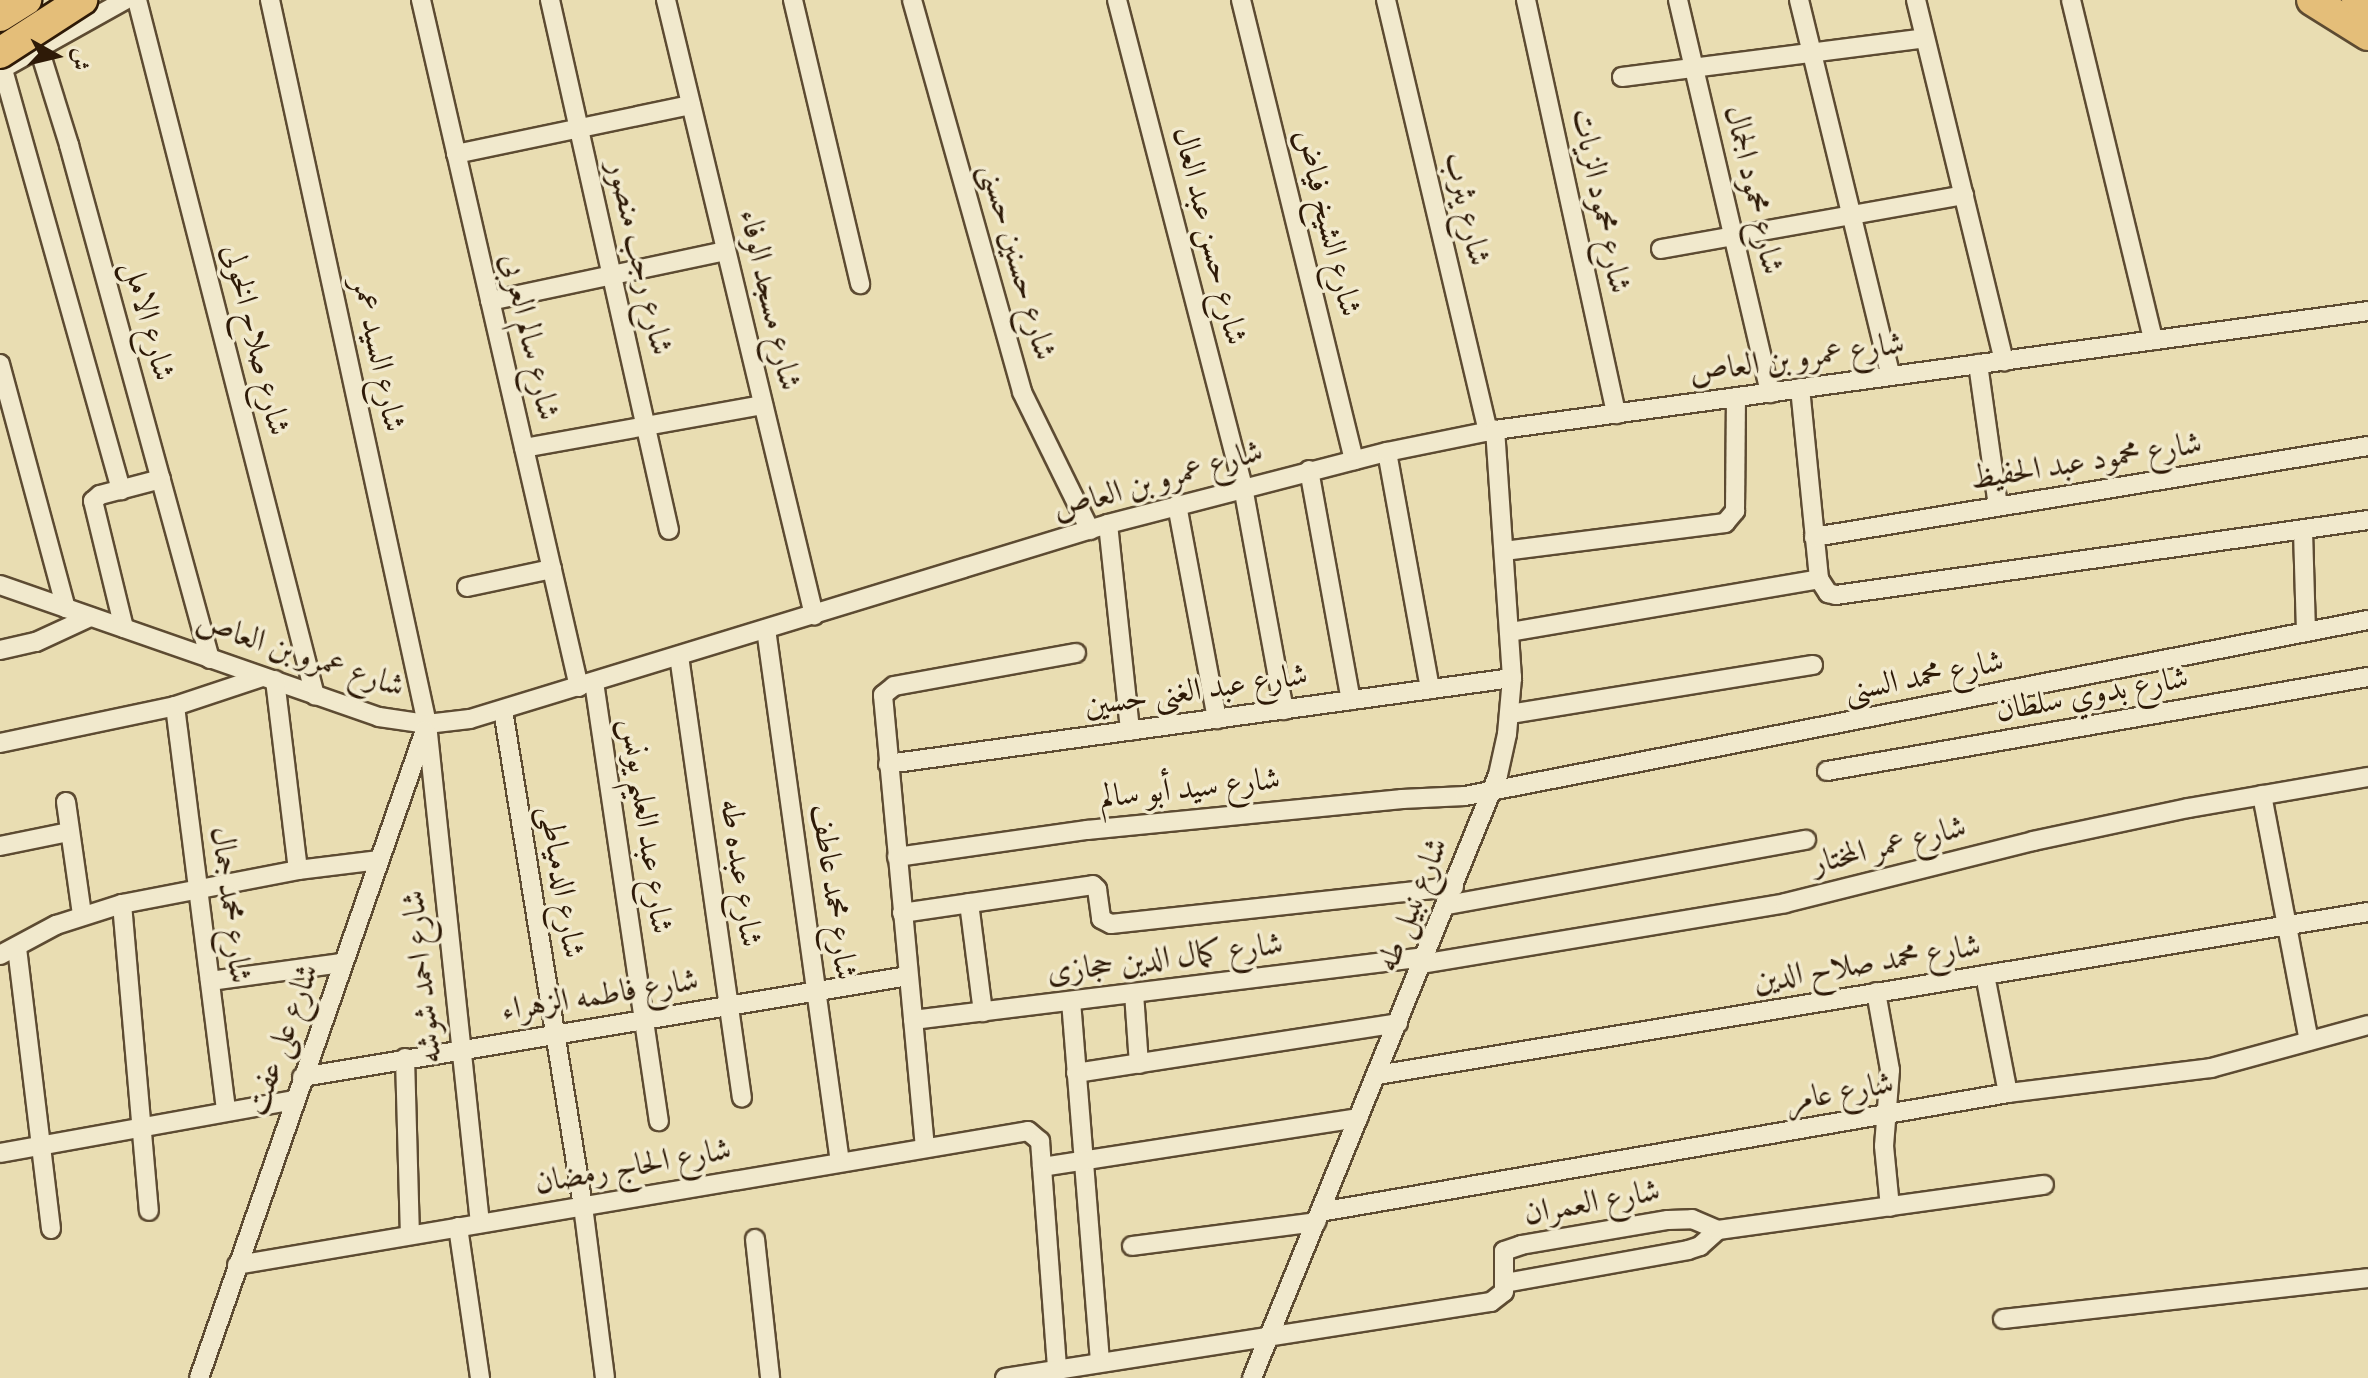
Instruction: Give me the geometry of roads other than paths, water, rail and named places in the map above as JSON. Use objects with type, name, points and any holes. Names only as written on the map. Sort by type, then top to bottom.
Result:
[{"type":"main road","points":[[0,16],[25,0]]},
{"type":"main road","points":[[1,62],[82,0]]},
{"type":"main road","points":[[2312,0],[2368,35]]},
{"type":"main road","points":[[2357,0],[2368,7]]},
{"type":"street","name":"شارع الامل","points":[[25,0],[210,659]]},
{"type":"street","points":[[121,490],[1,62],[39,49],[125,0]]},
{"type":"street","name":"شارع صلاح الخولى","points":[[137,0],[315,696]]},
{"type":"street","name":"شارع السيد عمر","points":[[270,0],[427,724]]},
{"type":"street","name":"شارع سالم العربى","points":[[421,0],[552,569],[587,684]]},
{"type":"street","name":"شارع رجب منصور","points":[[550,0],[669,530]]},
{"type":"street","name":"شارع مسجد الوفاء","points":[[666,0],[814,615]]},
{"type":"street","points":[[793,0],[860,284]]},
{"type":"street","name":"شارع حسنين حسنى","points":[[912,0],[1022,392],[1090,530]]},
{"type":"street","name":"شارع حسن عبد العال","points":[[1117,0],[1243,487],[1284,710]]},
{"type":"street","name":"شارع الشيخ فياض","points":[[1241,0],[1354,460]]},
{"type":"street","name":"شارع يثرب","points":[[1386,0],[1491,431]]},
{"type":"street","name":"شارع محمود الزيات","points":[[1526,0],[1616,414]]},
{"type":"street","name":"شارع محمود الجمال","points":[[1678,0],[1770,393]]},
{"type":"street","points":[[1799,0],[1891,376]]},
{"type":"street","points":[[1916,0],[2004,361]]},
{"type":"street","points":[[2071,0],[2153,340]]},
{"type":"street","points":[[1622,77],[1925,38]]},
{"type":"street","points":[[456,154],[691,105]]},
{"type":"street","points":[[1661,249],[1964,195]]},
{"type":"street","points":[[490,301],[726,251]]},
{"type":"street","name":"شارع عمرو بن العاص","points":[[0,585],[379,717],[427,724],[470,719],[503,710],[1108,524],[1387,452],[1491,431],[2368,311]]},
{"type":"street","points":[[0,364],[66,608]]},
{"type":"street","points":[[1978,364],[1998,506]]},
{"type":"street","points":[[1800,388],[1819,579],[1828,593],[1844,595],[2368,520]]},
{"type":"street","points":[[1504,551],[1725,523],[1735,511],[1736,397]]},
{"type":"street","points":[[524,448],[763,405]]},
{"type":"street","name":"شارع نبيل طه","points":[[1252,1378],[1447,905],[1503,755],[1512,678],[1504,551],[1491,431]]},
{"type":"street","name":"شارع محمود عبد الحفيظ","points":[[1814,537],[2368,446]]},
{"type":"street","points":[[1387,452],[1430,689]]},
{"type":"street","points":[[1309,470],[1351,700]]},
{"type":"street","points":[[124,628],[92,506],[100,495],[161,479]]},
{"type":"street","points":[[1177,505],[1217,719]]},
{"type":"street","points":[[1108,524],[1130,731]]},
{"type":"street","points":[[2303,531],[2306,632]]},
{"type":"street","points":[[467,587],[552,569]]},
{"type":"street","points":[[1510,632],[1819,579]]},
{"type":"street","points":[[0,650],[36,642],[90,617]]},
{"type":"street","name":"شارع محمد السنى","points":[[1491,791],[2368,620]]},
{"type":"street","name":"شارع محمد عاطف","points":[[766,629],[840,1162]]},
{"type":"street","points":[[925,1148],[883,695],[887,690],[904,685],[1076,653]]},
{"type":"street","name":"شارع عبده طه","points":[[679,656],[742,1098]]},
{"type":"street","points":[[1510,714],[1813,665]]},
{"type":"street","name":"شارع بدوي سلطان","points":[[1827,771],[2368,677]]},
{"type":"street","name":"شارع عبد الغنى حسين","points":[[888,764],[1512,678]]},
{"type":"street","points":[[0,743],[175,706],[269,679],[298,870]]},
{"type":"street","name":"شارع عبد العليم يونس","points":[[587,684],[659,1121]]},
{"type":"street","name":"شارع محمد جمال","points":[[175,706],[226,1110]]},
{"type":"street","name":"شارع الدمياطى","points":[[503,710],[583,1206],[605,1378]]},
{"type":"street","name":"شارع على عفت","points":[[199,1378],[427,724]]},
{"type":"street","name":"شارع احمد شوشه","points":[[427,724],[480,1223]]},
{"type":"street","name":"شارع عمر المختار","points":[[1424,960],[1785,903],[1958,858],[2262,795],[2368,777]]},
{"type":"street","name":"شارع سيد أبو سالم","points":[[897,857],[1087,830],[1465,796],[1491,791]]},
{"type":"street","points":[[2262,795],[2309,1041]]},
{"type":"street","points":[[66,802],[82,915]]},
{"type":"street","points":[[0,846],[69,832]]},
{"type":"street","points":[[1447,905],[1806,840]]},
{"type":"street","points":[[51,1229],[41,1145],[9,952],[56,925],[122,904],[298,870],[379,860]]},
{"type":"street","points":[[902,913],[1096,887],[1100,915],[1107,924],[1454,887]]},
{"type":"street","points":[[969,903],[983,1012]]},
{"type":"street","points":[[122,904],[149,1211]]},
{"type":"street","name":"شارع محمد صلاح الدين","points":[[1377,1075],[2368,912]]},
{"type":"street","name":"شارع كمال الدين حجازى","points":[[913,1020],[1424,960]]},
{"type":"street","points":[[210,981],[342,963]]},
{"type":"street","points":[[1985,975],[2008,1093]]},
{"type":"street","name":"شارع فاطمه الزهراء","points":[[302,1077],[908,976]]},
{"type":"street","points":[[1876,992],[1890,1070],[1885,1177],[1890,1207]]},
{"type":"street","points":[[1134,993],[1139,1064]]},
{"type":"street","points":[[1071,1001],[1100,1362]]},
{"type":"street","points":[[1076,1073],[1398,1023]]},
{"type":"street","name":"شارع عامر","points":[[1132,1246],[1318,1217],[2008,1093],[2211,1068],[2368,1025]]},
{"type":"street","points":[[405,1058],[410,1235]]},
{"type":"street","points":[[0,1153],[294,1100]]},
{"type":"street","points":[[1057,1369],[1042,1167],[1358,1118]]},
{"type":"street","name":"شارع الحاج رمضان","points":[[237,1265],[1028,1131],[1037,1136],[1042,1167]]},
{"type":"street","name":"شارع العمران","points":[[1505,1283],[1502,1258],[1511,1247],[1682,1218],[1718,1230],[2044,1185]]},
{"type":"street","points":[[458,1227],[480,1378]]},
{"type":"street","points":[[1005,1378],[1491,1302],[1504,1292],[1505,1283],[1688,1250],[1710,1239],[1718,1230]]},
{"type":"street","points":[[755,1239],[770,1378]]},
{"type":"street","points":[[2003,1319],[2368,1278]]}]
